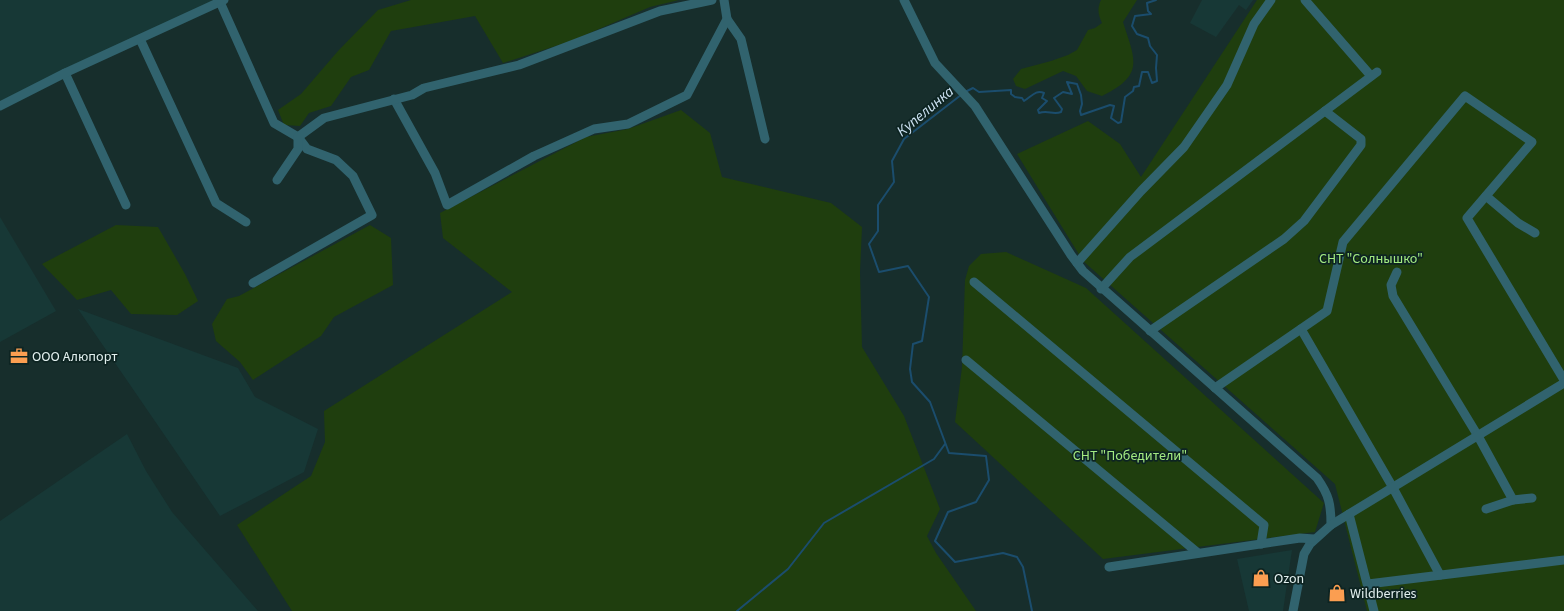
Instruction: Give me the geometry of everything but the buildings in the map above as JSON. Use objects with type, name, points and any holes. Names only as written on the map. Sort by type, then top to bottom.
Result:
[{"type":"street","points":[[298,137],[324,118],[412,95],[424,88],[519,66],[660,11],[712,0]]},
{"type":"street","points":[[724,0],[727,19],[741,39],[765,139]]},
{"type":"street","points":[[904,0],[935,63],[969,98],[1077,263],[1102,289],[1317,478],[1325,490],[1331,504],[1331,524]]},
{"type":"street","points":[[1077,263],[1141,191],[1184,147],[1227,85],[1254,24],[1271,0]]},
{"type":"street","points":[[1102,289],[1130,257],[1374,74],[1305,0]]},
{"type":"street","points":[[0,106],[65,73],[222,1],[274,123],[298,137],[307,149],[336,160],[353,176],[372,215],[253,283]]},
{"type":"street","points":[[394,99],[435,173],[447,205],[534,156],[594,129],[628,124],[687,95],[727,19]]},
{"type":"street","points":[[140,39],[216,203],[246,222]]},
{"type":"street","points":[[65,73],[126,205]]},
{"type":"street","points":[[1215,388],[1327,311],[1343,242],[1465,96],[1532,142],[1467,218],[1564,380]]},
{"type":"street","points":[[1150,331],[1284,238],[1304,221],[1361,145],[1361,139],[1325,111]]},
{"type":"street","points":[[277,180],[298,149],[298,137]]},
{"type":"street","points":[[1486,196],[1518,223],[1535,233]]},
{"type":"street","points":[[1397,272],[1391,285],[1393,296],[1478,436],[1513,500]]},
{"type":"street","points":[[974,282],[1264,525],[1261,544]]},
{"type":"street","points":[[1301,329],[1392,486],[1440,575]]},
{"type":"street","points":[[966,360],[1198,553]]},
{"type":"street","points":[[1293,611],[1304,554],[1314,539],[1331,524],[1564,383]]},
{"type":"street","points":[[1486,509],[1513,500],[1532,498]]},
{"type":"street","points":[[1349,514],[1374,611]]},
{"type":"street","points":[[1109,567],[1300,538],[1314,539]]},
{"type":"street","points":[[1368,584],[1564,560]]},
{"type":"shaded area","points":[[0,0],[215,0],[0,102]]},
{"type":"shaded area","points":[[1202,0],[1253,0],[1246,10],[1239,5],[1216,37],[1190,23]]},
{"type":"shaded area","points":[[0,217],[56,311],[0,342]]},
{"type":"shaded area","points":[[78,309],[238,368],[255,397],[318,429],[304,472],[220,516]]},
{"type":"shaded area","points":[[127,434],[146,471],[172,512],[258,611],[0,611],[0,521]]},
{"type":"shaded area","points":[[1292,550],[1283,611],[1249,611],[1237,559]]},
{"type":"green space","points":[[411,0],[679,0],[650,7],[571,41],[503,63],[475,16],[391,31],[369,70],[351,77],[331,106],[309,113],[300,126],[284,125],[278,110],[301,94],[338,51],[378,10]]},
{"type":"green space","points":[[1101,0],[1137,0],[1123,22],[1133,57],[1131,73],[1125,81],[1102,96],[1087,91],[1076,76],[1063,71],[1025,89],[1016,86],[1013,79],[1021,69],[1051,61],[1077,50],[1088,30],[1095,28],[1102,23],[1098,12]]},
{"type":"green space","name":"СНТ \"Солнышко\"","points":[[1257,0],[1564,0],[1564,611],[1367,611],[1335,484],[1083,261],[1017,154],[1088,121],[1120,144],[1141,177]]},
{"type":"green space","points":[[681,110],[710,133],[722,177],[831,203],[862,227],[860,272],[862,347],[904,416],[940,509],[927,536],[936,553],[976,611],[292,611],[237,525],[311,476],[325,442],[324,411],[512,292],[443,238],[440,213],[586,137],[628,129]]},
{"type":"green space","points":[[116,225],[158,227],[185,274],[198,301],[177,315],[131,314],[111,290],[77,300],[42,264]]},
{"type":"green space","points":[[370,225],[391,238],[393,285],[334,317],[321,336],[253,380],[240,362],[216,341],[212,324],[227,299],[239,296]]},
{"type":"green space","name":"СНТ \"Победители\"","points":[[1006,252],[1086,288],[1324,503],[1315,532],[1103,559],[955,422],[962,367],[965,280],[969,266],[981,254]]},
{"type":"waterway","name":"Купелинка","points":[[965,92],[973,88],[979,92],[1011,90],[1011,94],[1015,97],[1022,98],[1024,101],[1036,93],[1041,92],[1044,93],[1042,98],[1047,101],[1038,110],[1039,113],[1058,113],[1061,112],[1062,109],[1054,98],[1063,92],[1072,94],[1067,82],[1077,84],[1081,95],[1081,115],[1110,105],[1114,106],[1111,118],[1118,123],[1121,122],[1125,97],[1133,91],[1134,87],[1139,86],[1142,72],[1148,72],[1152,83],[1157,81],[1157,55],[1150,46],[1148,38],[1137,34],[1132,26],[1135,16],[1151,14],[1148,11],[1147,3],[1156,0]]},
{"type":"waterway","name":"Купелинка","points":[[961,95],[904,139],[892,161],[894,182],[878,205],[878,231],[869,244],[879,272],[908,266],[929,297],[922,341],[913,344],[910,369],[912,382],[930,402],[949,453],[986,456],[989,480],[976,502],[948,512],[935,541],[955,562],[1003,553],[1017,557],[1023,567],[1032,611]]},
{"type":"waterway","points":[[737,611],[788,569],[824,523],[934,459],[945,444]]},
{"type":"place","name":"ООО Алюпорт","points":[[19,356]]},
{"type":"place","name":"Ozon","points":[[1261,578]]},
{"type":"place","name":"Wildberries","points":[[1337,593]]}]
